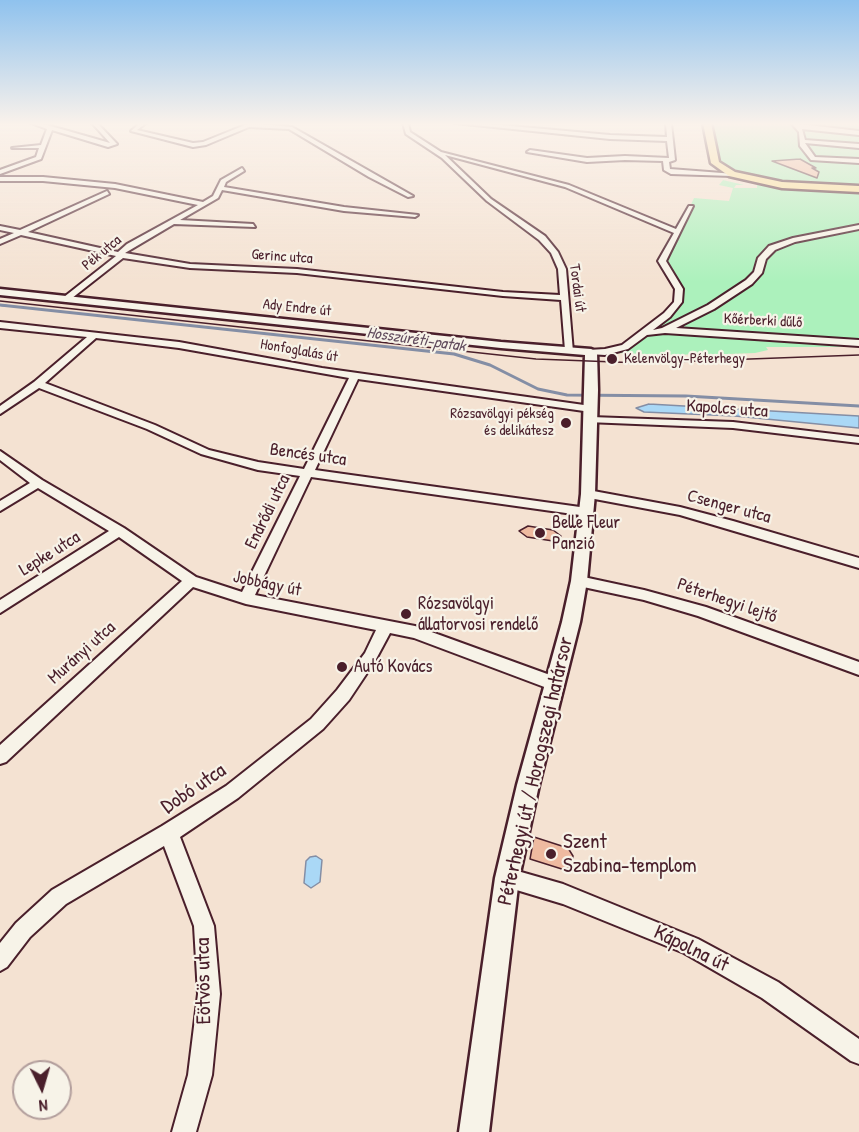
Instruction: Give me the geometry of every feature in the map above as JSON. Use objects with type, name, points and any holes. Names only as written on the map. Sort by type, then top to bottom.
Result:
[{"type":"main road","points":[[740,176],[782,185],[859,189]]},
{"type":"street","name":"Pék utca","points":[[67,299],[130,246],[216,197],[223,181],[232,176]]},
{"type":"street","points":[[371,176],[410,196]]},
{"type":"street","name":"Tordai út","points":[[464,176],[489,200],[546,242],[560,261],[566,298],[570,350]]},
{"type":"street","points":[[535,176],[574,188],[678,232]]},
{"type":"street","points":[[0,178],[43,179],[121,186],[205,204]]},
{"type":"street","points":[[0,186],[18,179]]},
{"type":"street","points":[[219,188],[344,209],[415,214]]},
{"type":"street","points":[[0,243],[107,193]]},
{"type":"street","points":[[591,352],[605,352],[625,347],[667,315],[680,297],[677,286],[665,270],[662,261],[691,207]]},
{"type":"street","points":[[173,221],[253,226]]},
{"type":"street","name":"Kőérberki dűlő","points":[[645,332],[665,330],[711,307],[749,282],[758,273],[762,258],[772,248],[793,240],[859,226]]},
{"type":"street","name":"Gerinc utca","points":[[0,228],[121,255],[197,266],[307,271],[503,294],[566,298]]},
{"type":"street","name":"Ady Endre út","points":[[0,292],[591,352]]},
{"type":"street","name":"Honfoglalás út","points":[[0,325],[202,348],[591,415]]},
{"type":"street","name":"Kőérberki dűlő","points":[[665,330],[859,343]]},
{"type":"street","points":[[0,411],[38,384],[95,335]]},
{"type":"street","name":"Péterhegyi út / Horogszegi határsor","points":[[474,1132],[507,878],[572,622],[579,581],[588,494],[592,390],[591,352]]},
{"type":"street","name":"Endrődi utca","points":[[246,599],[355,376]]},
{"type":"street","name":"Bencés utca","points":[[38,384],[151,427],[205,452],[258,466],[587,512]]},
{"type":"street","name":"Kapolcs utca","points":[[591,415],[733,425],[859,440]]},
{"type":"street","name":"Jobbágy út","points":[[0,455],[38,483],[119,531],[191,581],[246,599],[386,626],[438,640],[555,684]]},
{"type":"street","points":[[0,507],[38,483]]},
{"type":"street","name":"Csenger utca","points":[[588,494],[719,521],[859,563]]},
{"type":"street","name":"Lepke utca","points":[[0,607],[119,531]]},
{"type":"street","name":"Murányi utca","points":[[0,756],[84,676],[191,581]]},
{"type":"street","name":"Péterhegyi lejtő","points":[[579,581],[644,595],[701,611],[859,669]]},
{"type":"street","name":"Dobó utca","points":[[0,960],[23,930],[58,897],[169,833],[232,792],[317,724],[343,695],[363,667],[386,626]]},
{"type":"street","name":"Eötvös utca","points":[[169,833],[204,926],[209,994],[200,1075],[184,1132]]},
{"type":"street","name":"Kápolna út","points":[[507,878],[585,902],[691,946],[770,990],[859,1053]]},
{"type":"green space","points":[[738,176],[859,176],[859,347],[766,347],[768,350],[755,353],[703,355],[702,353],[682,355],[612,353],[667,315],[680,297],[663,266],[694,198],[729,201],[733,188],[719,185],[723,180],[744,185],[736,185],[734,188],[757,188],[757,181]]},
{"type":"water","points":[[649,404],[859,416],[859,428],[735,416],[644,412],[636,408]]},
{"type":"water","points":[[316,856],[322,860],[320,882],[311,888],[304,883],[306,861]]},
{"type":"building","name":"Belle Fleur Panzió","points":[[528,526],[553,530],[561,536],[553,541],[527,537],[519,531]]},
{"type":"building","name":"Szent Szabina-templom","points":[[534,837],[568,848],[573,856],[572,866],[565,870],[530,859]]},
{"type":"waterway","name":"Hosszúréti-patak","points":[[7,306],[0,305],[454,354],[490,365],[538,389],[567,395],[686,396],[859,406]]},
{"type":"tram line","points":[[0,301],[536,359],[641,363],[859,355]]},
{"type":"place","name":"Kelenvölgy-Péterhegy","points":[[612,359]]},
{"type":"place","name":"Rózsavölgyi pékség és delikátesz","points":[[566,423]]},
{"type":"place","name":"Belle Fleur Panzió","points":[[540,533]]},
{"type":"place","name":"Rózsavölgyi állatorvosi rendelő","points":[[406,614]]},
{"type":"place","name":"Autó Kovács","points":[[342,667]]},
{"type":"place","name":"Szent Szabina-templom","points":[[551,854]]}]
